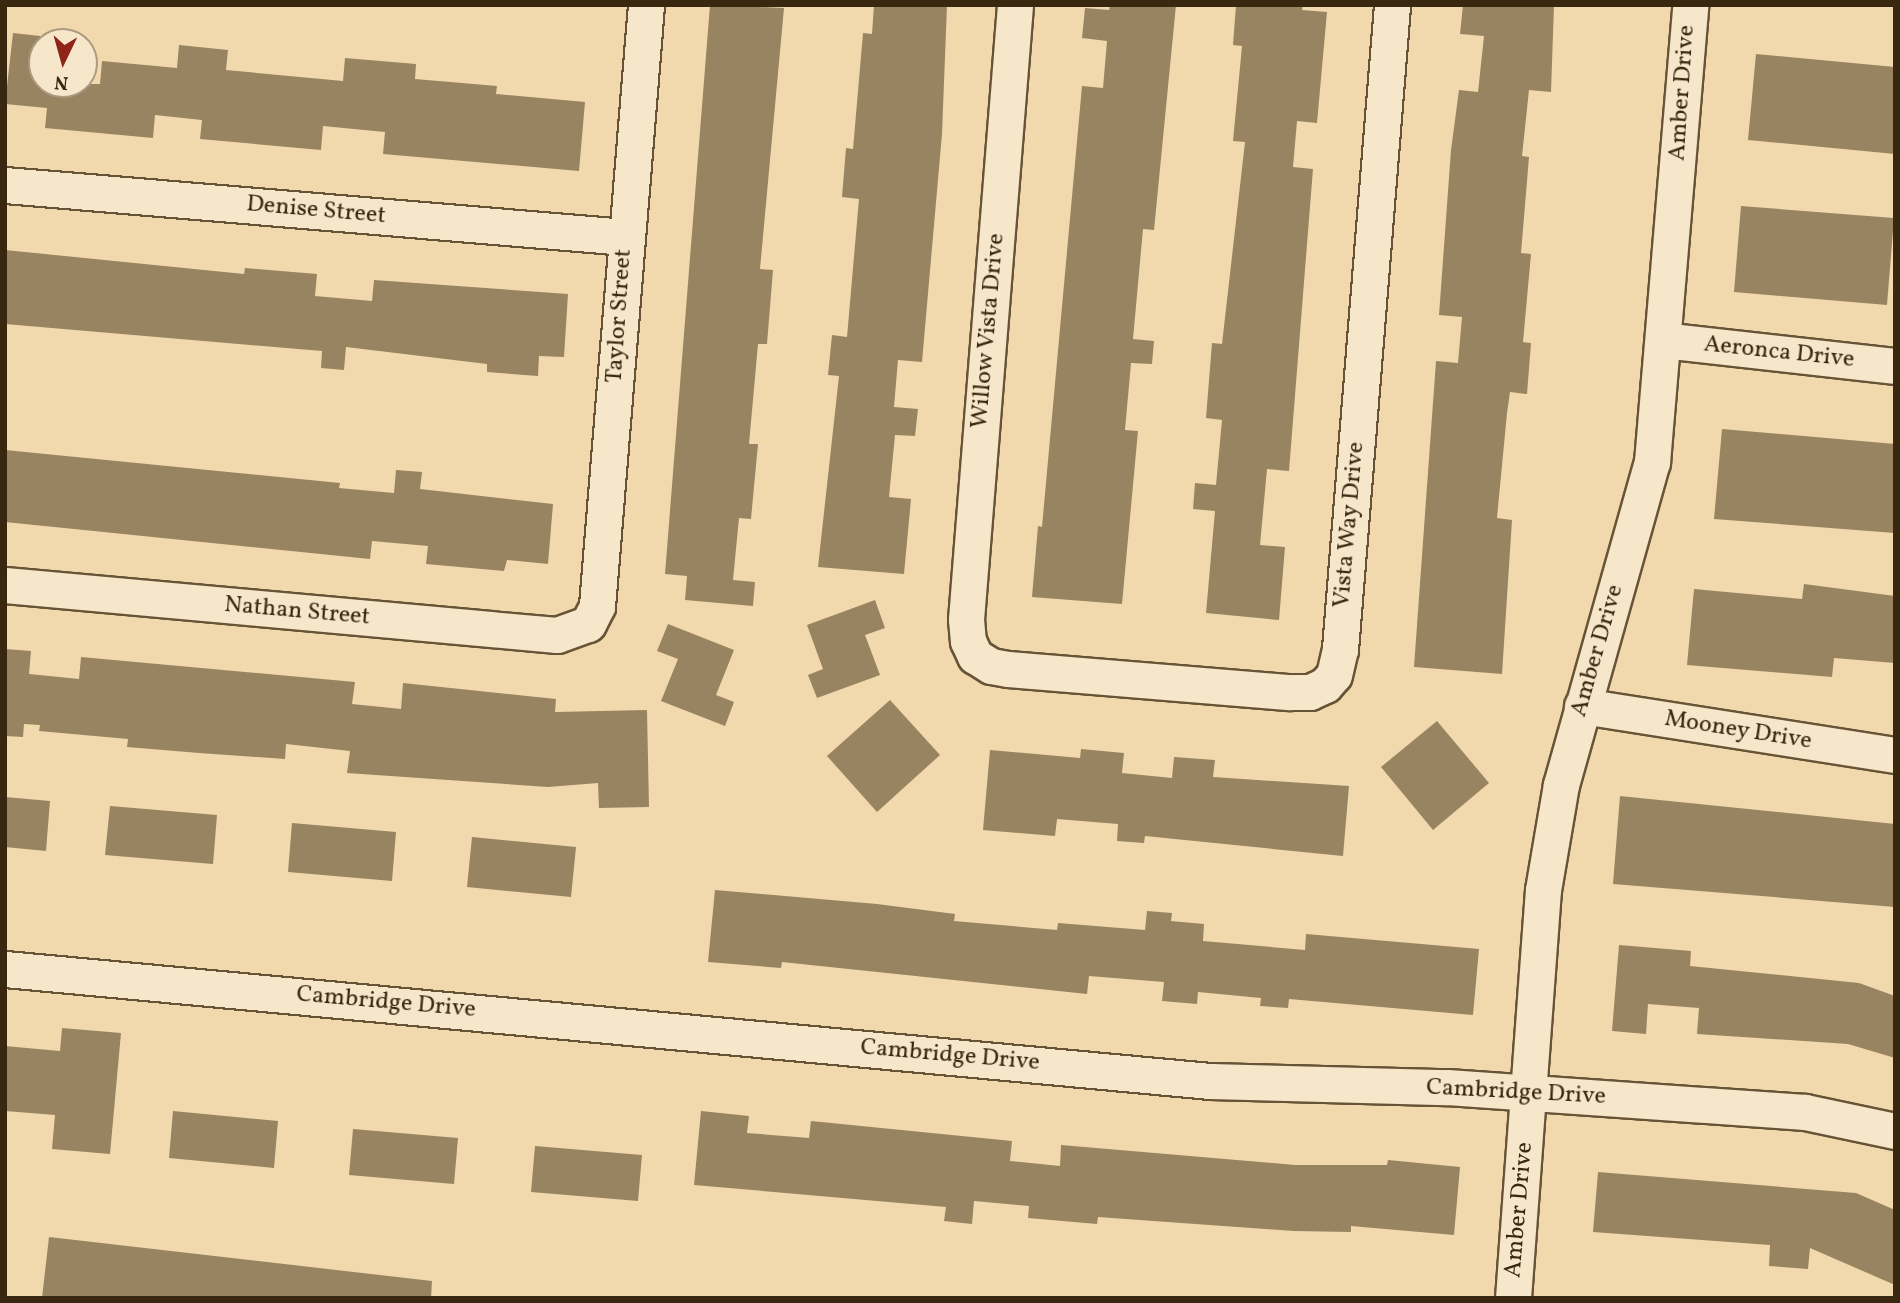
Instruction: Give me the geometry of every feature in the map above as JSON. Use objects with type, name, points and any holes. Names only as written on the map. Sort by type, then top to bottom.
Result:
[{"type":"street","name":"Taylor Street","points":[[587,624],[597,606],[646,5]]},
{"type":"street","name":"Willow Vista Drive","points":[[975,656],[966,619],[1015,5]]},
{"type":"street","name":"Vista Way Drive","points":[[975,656],[991,666],[1008,669],[1290,692],[1310,692],[1325,685],[1334,675],[1340,649],[1392,5]]},
{"type":"street","name":"Amber Drive","points":[[1513,1298],[1543,890],[1561,785],[1652,462],[1690,5]]},
{"type":"street","name":"Denise Street","points":[[5,185],[626,237]]},
{"type":"street","name":"Aeronca Drive","points":[[1663,341],[1895,366]]},
{"type":"street","name":"Nathan Street","points":[[5,585],[557,635],[587,624]]},
{"type":"street","name":"Mooney Drive","points":[[1582,706],[1895,755]]},
{"type":"street","name":"Cambridge Drive","points":[[5,969],[1210,1081],[1530,1093],[1805,1112],[1895,1131]]},
{"type":"building","points":[[710,5],[784,8],[760,269],[773,270],[767,344],[758,344],[749,444],[758,444],[751,519],[739,518],[733,580],[755,582],[753,606],[685,600],[687,576],[665,574]]},
{"type":"building","points":[[874,5],[947,5],[942,134],[922,362],[898,360],[894,407],[918,409],[915,436],[895,435],[889,497],[911,499],[904,574],[818,567],[839,376],[828,375],[832,335],[847,337],[859,199],[842,197],[846,148],[853,149],[863,33],[872,34]]},
{"type":"building","points":[[1110,5],[1176,5],[1154,230],[1143,229],[1133,339],[1154,341],[1152,364],[1131,363],[1125,430],[1138,431],[1122,604],[1032,597],[1038,526],[1042,527],[1082,86],[1103,88],[1107,41],[1082,38],[1085,8],[1109,10]]},
{"type":"building","points":[[1236,5],[1303,5],[1302,10],[1327,12],[1317,123],[1297,121],[1293,167],[1313,169],[1289,471],[1267,469],[1260,545],[1285,547],[1279,620],[1206,613],[1215,511],[1193,509],[1195,483],[1216,485],[1222,420],[1206,418],[1212,343],[1222,344],[1245,142],[1233,141],[1242,46],[1233,45]]},
{"type":"building","points":[[1463,5],[1554,5],[1551,92],[1529,90],[1522,156],[1529,157],[1521,253],[1531,254],[1523,342],[1531,343],[1527,394],[1510,392],[1497,518],[1512,520],[1502,674],[1414,667],[1436,361],[1458,363],[1462,317],[1439,315],[1451,150],[1459,90],[1478,92],[1484,36],[1460,34]]},
{"type":"building","points":[[13,33],[28,35],[28,98],[98,98],[102,61],[177,68],[179,45],[228,50],[226,70],[343,81],[345,58],[416,64],[415,79],[497,86],[496,94],[585,102],[579,171],[383,154],[385,132],[323,126],[321,150],[200,139],[202,120],[155,115],[153,138],[45,128],[47,108],[5,104]]},
{"type":"building","points":[[1756,54],[1895,67],[1895,154],[1748,140]]},
{"type":"building","points":[[1741,206],[1894,218],[1887,305],[1734,292]]},
{"type":"building","points":[[5,250],[244,274],[245,268],[317,274],[315,296],[372,301],[374,280],[568,294],[564,357],[539,356],[538,376],[487,372],[487,364],[346,347],[344,370],[321,368],[322,351],[5,324]]},
{"type":"building","points":[[1722,429],[1895,444],[1895,533],[1714,519]]},
{"type":"building","points":[[5,450],[340,483],[339,488],[394,493],[396,470],[422,472],[420,489],[553,504],[548,564],[507,560],[504,571],[426,564],[428,546],[372,541],[370,559],[5,522]]},
{"type":"building","points":[[1804,584],[1895,596],[1895,663],[1834,658],[1832,677],[1687,665],[1694,589],[1802,599]]},
{"type":"building","points":[[875,600],[885,628],[865,635],[880,675],[817,698],[808,675],[823,669],[807,625]]},
{"type":"building","points":[[668,624],[734,650],[716,695],[734,702],[725,726],[661,701],[678,659],[657,651]]},
{"type":"building","points":[[5,649],[31,651],[29,674],[79,679],[81,657],[355,682],[352,704],[401,709],[403,683],[556,699],[555,712],[647,710],[649,807],[599,808],[598,783],[548,787],[347,773],[350,751],[286,744],[285,759],[199,753],[127,747],[128,739],[39,731],[40,725],[24,724],[23,737],[5,736]]},
{"type":"building","points":[[890,700],[940,755],[877,812],[827,756]]},
{"type":"building","points":[[1437,721],[1489,783],[1433,830],[1381,767]]},
{"type":"building","points":[[1081,749],[1124,753],[1122,773],[1172,778],[1174,757],[1215,760],[1213,777],[1349,786],[1343,856],[1145,836],[1144,843],[1117,841],[1118,824],[1057,819],[1055,836],[983,830],[990,750],[1080,758]]},
{"type":"building","points":[[1620,796],[1895,824],[1895,907],[1613,884]]},
{"type":"building","points":[[5,797],[50,801],[46,851],[5,847]]},
{"type":"building","points":[[110,806],[217,815],[213,864],[105,855]]},
{"type":"building","points":[[292,823],[396,832],[392,881],[288,872]]},
{"type":"building","points":[[472,837],[576,847],[571,897],[467,887]]},
{"type":"building","points":[[715,890],[877,904],[955,914],[954,921],[1057,930],[1058,923],[1145,930],[1147,911],[1172,913],[1171,921],[1204,924],[1203,941],[1305,950],[1306,934],[1479,949],[1473,1015],[1289,999],[1288,1008],[1260,1006],[1261,998],[1198,992],[1197,1004],[1162,1001],[1164,982],[1089,976],[1087,994],[782,962],[781,968],[708,962]]},
{"type":"building","points":[[1619,945],[1691,951],[1690,966],[1859,983],[1895,996],[1895,1058],[1848,1044],[1697,1034],[1699,1008],[1648,1004],[1646,1034],[1612,1031]]},
{"type":"building","points":[[62,1028],[121,1033],[110,1154],[52,1149],[55,1115],[5,1111],[5,1046],[60,1051]]},
{"type":"building","points":[[173,1111],[278,1121],[274,1168],[169,1158]]},
{"type":"building","points":[[701,1111],[749,1116],[747,1133],[809,1138],[811,1121],[1012,1141],[1010,1161],[1060,1166],[1061,1145],[1295,1165],[1387,1165],[1388,1160],[1460,1167],[1454,1235],[1351,1226],[1351,1232],[1294,1231],[1098,1217],[1097,1224],[1028,1218],[1029,1206],[974,1201],[972,1224],[944,1221],[946,1207],[694,1185]]},
{"type":"building","points":[[353,1129],[458,1138],[454,1184],[349,1175]]},
{"type":"building","points":[[535,1146],[642,1155],[638,1201],[531,1192]]},
{"type":"building","points":[[1598,1172],[1856,1193],[1895,1210],[1895,1285],[1810,1248],[1808,1269],[1769,1266],[1770,1245],[1593,1232]]},
{"type":"building","points":[[49,1237],[432,1281],[431,1298],[42,1298]]}]
